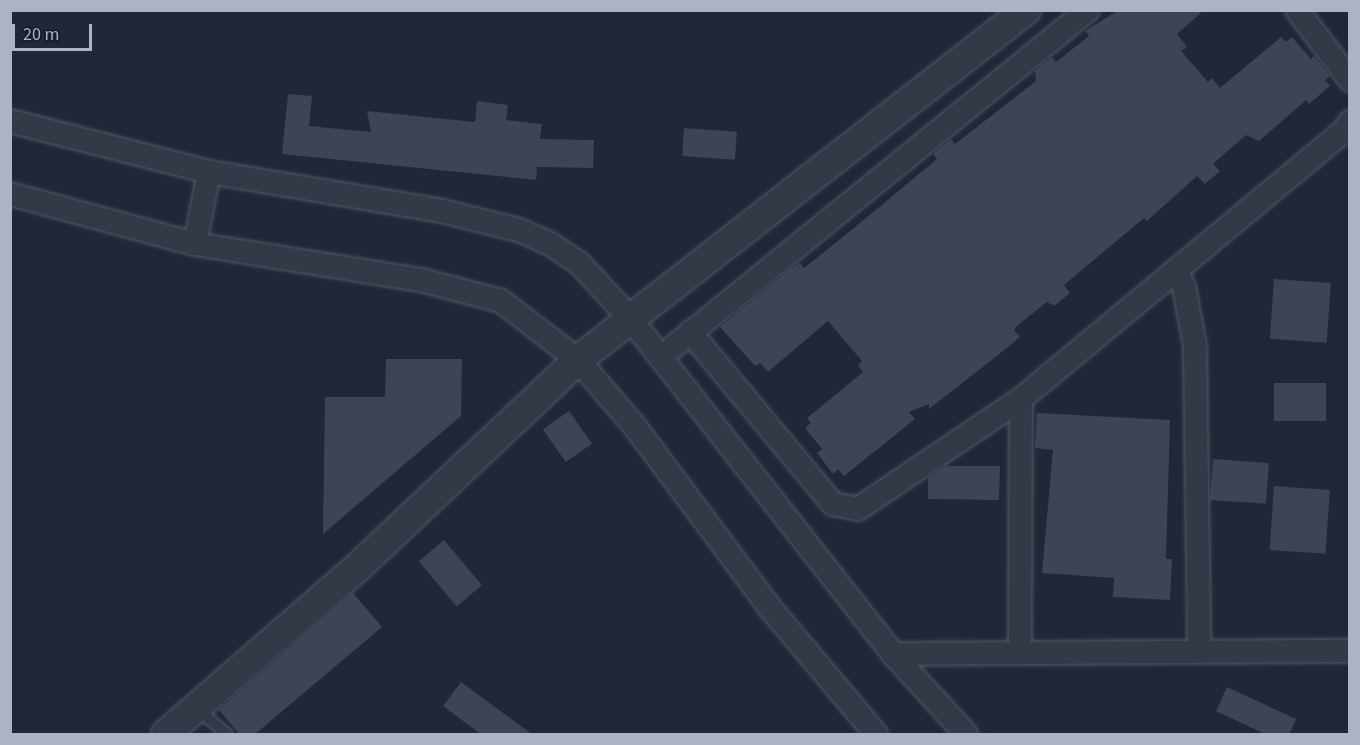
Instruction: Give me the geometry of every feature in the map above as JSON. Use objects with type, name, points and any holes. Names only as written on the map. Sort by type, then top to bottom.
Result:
[{"type":"street","points":[[166,735],[357,567],[578,360],[629,317],[1026,10]]},
{"type":"street","points":[[661,357],[1088,10]]},
{"type":"street","points":[[1297,10],[1350,80]]},
{"type":"street","points":[[10,121],[209,172],[442,211],[519,230],[579,263],[629,317],[893,654],[966,735]]},
{"type":"street","points":[[690,332],[833,504],[847,509],[858,509],[880,497],[1021,399],[1344,131],[1350,122]]},
{"type":"street","points":[[195,244],[209,172]]},
{"type":"street","points":[[10,194],[195,244],[421,280],[501,301],[520,313],[578,360],[636,428],[771,609],[876,735]]},
{"type":"street","points":[[1176,270],[1184,286],[1195,346],[1199,651]]},
{"type":"street","points":[[1020,651],[1021,399]]},
{"type":"street","points":[[893,654],[1020,651],[1350,651]]},
{"type":"lane","points":[[197,708],[227,735]]},
{"type":"building","points":[[1119,10],[1204,10],[1177,34],[1187,47],[1181,51],[1208,82],[1212,78],[1220,88],[1281,37],[1286,42],[1292,37],[1311,59],[1314,56],[1330,76],[1325,80],[1330,86],[1309,104],[1306,100],[1259,141],[1246,135],[1213,164],[1220,171],[1205,184],[1197,176],[1147,221],[1144,218],[1064,285],[1070,293],[1054,306],[1047,302],[1018,325],[1014,330],[1020,337],[929,409],[929,404],[909,412],[915,419],[844,476],[838,469],[833,474],[817,453],[822,449],[805,428],[811,423],[807,418],[863,372],[858,365],[862,361],[828,321],[768,372],[760,363],[755,366],[720,327],[792,268],[800,263],[804,268],[937,159],[933,154],[951,139],[955,144],[1036,81],[1035,71],[1052,57],[1056,62],[1089,36],[1085,31]]},
{"type":"building","points":[[288,94],[312,96],[309,126],[371,132],[367,111],[475,122],[477,101],[508,105],[506,120],[542,124],[540,139],[594,140],[593,168],[537,167],[536,180],[282,154]]},
{"type":"building","points":[[684,128],[737,132],[735,160],[682,156]]},
{"type":"building","points":[[1274,279],[1331,283],[1327,343],[1270,339]]},
{"type":"building","points":[[386,359],[462,359],[461,416],[323,534],[325,397],[385,397]]},
{"type":"building","points":[[1274,383],[1326,383],[1326,421],[1274,421]]},
{"type":"building","points":[[569,411],[592,444],[566,462],[543,429]]},
{"type":"building","points":[[1037,413],[1170,420],[1166,559],[1172,559],[1170,600],[1113,597],[1114,578],[1042,573],[1053,450],[1035,448]]},
{"type":"building","points":[[1213,459],[1269,463],[1266,504],[1210,500]]},
{"type":"building","points":[[946,466],[1000,466],[999,500],[928,499],[928,478]]},
{"type":"building","points":[[1274,486],[1330,490],[1325,554],[1270,550]]},
{"type":"building","points":[[444,540],[482,585],[457,606],[419,561]]},
{"type":"building","points":[[353,593],[382,627],[254,735],[240,735],[219,710]]},
{"type":"building","points":[[461,682],[533,735],[482,735],[443,706]]},
{"type":"building","points":[[1227,687],[1296,719],[1289,735],[1267,735],[1216,711]]}]
